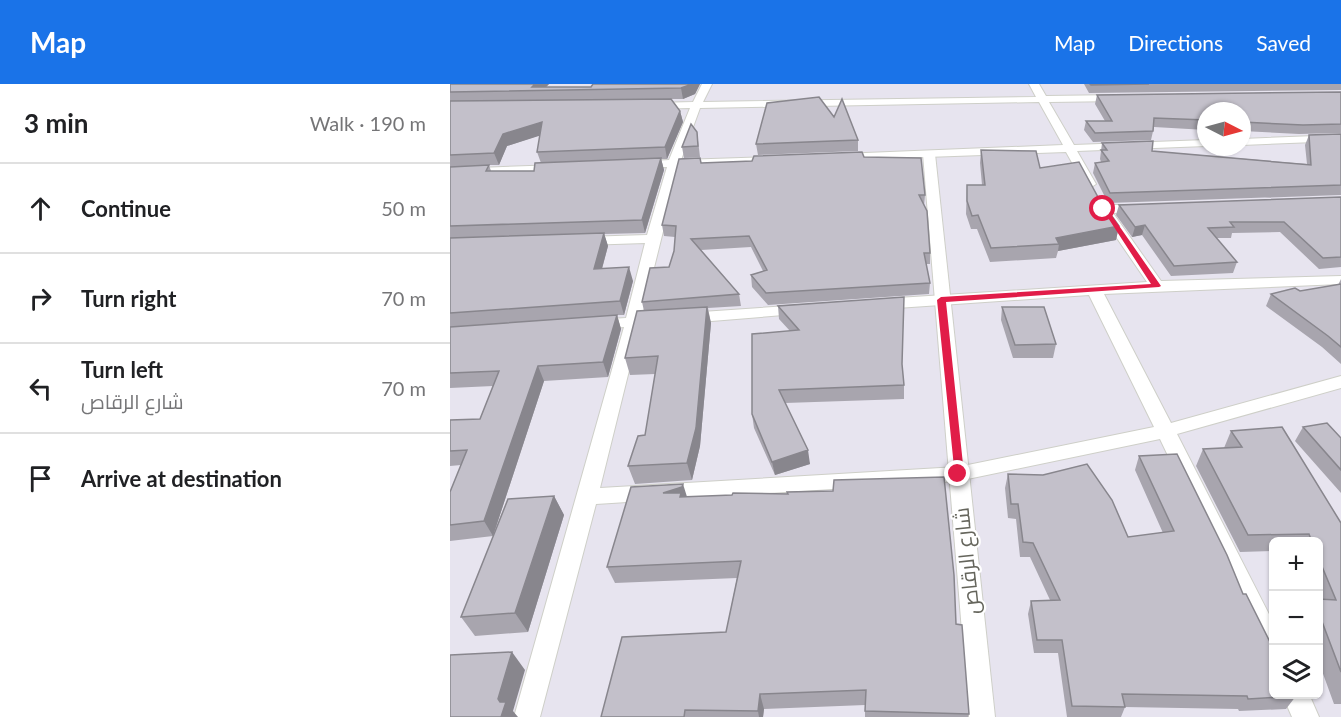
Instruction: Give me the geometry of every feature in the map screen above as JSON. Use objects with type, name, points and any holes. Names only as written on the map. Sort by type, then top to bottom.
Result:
[{"type":"street","points":[[527,717],[588,497],[672,164],[707,84]]},
{"type":"street","points":[[1034,84],[1072,148],[1103,209],[1157,286]]},
{"type":"street","points":[[637,106],[1125,98]]},
{"type":"street","points":[[1251,142],[1341,138]]},
{"type":"street","points":[[824,158],[1197,143]]},
{"type":"street","name":"شارع الرقاص","points":[[929,154],[982,717]]},
{"type":"street","points":[[627,166],[789,159]]},
{"type":"street","points":[[452,175],[569,168]]},
{"type":"street","points":[[1103,209],[1151,207]]},
{"type":"street","points":[[569,241],[653,239]]},
{"type":"street","points":[[870,305],[1157,286],[1341,280]]},
{"type":"street","points":[[1094,290],[1272,645]]},
{"type":"street","points":[[576,326],[823,308]]},
{"type":"street","points":[[588,497],[958,474],[1166,431],[1341,382]]},
{"type":"street","points":[[1297,699],[1306,717]]},
{"type":"building","points":[[450,84],[535,84],[532,87],[591,87],[593,84],[692,84],[681,88],[450,92]]},
{"type":"building","points":[[1090,84],[1149,84],[1091,85]]},
{"type":"building","points":[[1341,92],[1341,124],[1251,122],[1251,102],[1197,102],[1197,120],[1154,118],[1153,131],[1095,133],[1086,121],[1112,121],[1097,95]]},
{"type":"building","points":[[819,97],[834,117],[842,99],[858,140],[756,144],[767,103]]},
{"type":"building","points":[[671,99],[680,111],[665,147],[537,152],[542,122],[503,134],[494,153],[450,155],[450,101]]},
{"type":"building","points":[[691,124],[697,132],[698,146],[682,147]]},
{"type":"building","points":[[1341,134],[1341,185],[1110,193],[1095,163],[1109,161],[1101,150],[1107,150],[1102,143],[1153,141],[1152,151],[1311,165],[1309,135]]},
{"type":"building","points":[[981,150],[1036,151],[1040,168],[1079,162],[1098,197],[1119,226],[1056,238],[1059,244],[991,248],[978,215],[972,216],[967,201],[967,185],[985,185]]},
{"type":"building","points":[[862,152],[864,157],[921,158],[925,195],[919,195],[927,211],[930,253],[924,253],[930,283],[766,293],[751,275],[767,270],[749,236],[691,239],[739,294],[642,302],[650,268],[669,267],[674,251],[676,226],[662,225],[679,159],[700,158],[701,163],[752,161],[754,156]]},
{"type":"building","points":[[661,158],[642,220],[450,226],[450,167],[489,165],[486,171],[534,171],[535,163]]},
{"type":"building","points":[[1341,197],[1341,257],[1323,258],[1284,222],[1230,222],[1234,227],[1208,228],[1237,262],[1174,266],[1145,225],[1135,227],[1119,205]]},
{"type":"building","points":[[604,233],[594,269],[629,267],[620,301],[450,313],[450,238]]},
{"type":"building","points":[[1341,284],[1341,347],[1271,294],[1295,288],[1300,291]]},
{"type":"building","points":[[904,297],[902,364],[904,385],[779,390],[808,450],[772,462],[752,414],[752,334],[799,330],[778,306]]},
{"type":"building","points":[[707,307],[696,428],[687,463],[628,466],[638,436],[645,435],[658,356],[625,358],[637,311]]},
{"type":"building","points":[[1002,307],[1044,307],[1056,344],[1015,345]]},
{"type":"building","points":[[617,315],[603,362],[538,366],[484,521],[450,525],[450,492],[467,450],[450,451],[450,420],[480,419],[499,371],[450,373],[450,327]]},
{"type":"building","points":[[1327,423],[1341,438],[1341,470],[1303,427]]},
{"type":"building","points":[[1282,427],[1341,523],[1341,672],[1323,624],[1323,599],[1336,600],[1323,569],[1323,537],[1310,537],[1309,534],[1248,535],[1203,449],[1242,447],[1231,431]]},
{"type":"building","points":[[1177,454],[1227,555],[1243,594],[1246,594],[1269,640],[1269,698],[1248,699],[1247,696],[1122,694],[1125,707],[1072,706],[1062,640],[1037,640],[1031,601],[1060,600],[1033,543],[1023,542],[1018,504],[1011,504],[1008,474],[1043,475],[1087,464],[1112,500],[1128,537],[1174,531],[1139,456]]},
{"type":"building","points":[[944,477],[954,575],[956,624],[962,625],[969,714],[865,711],[866,690],[760,694],[758,711],[685,710],[684,717],[601,717],[622,637],[726,632],[741,561],[607,567],[631,487],[683,484],[682,487],[663,493],[681,493],[680,497],[732,495],[733,493],[788,494],[787,492],[833,491],[834,480]]},
{"type":"building","points":[[554,496],[515,613],[461,617],[508,499]]},
{"type":"building","points":[[512,652],[498,699],[500,702],[506,702],[501,717],[450,717],[450,655]]},
{"type":"route","points":[[958,474],[941,300],[1157,286],[1103,209]]}]
